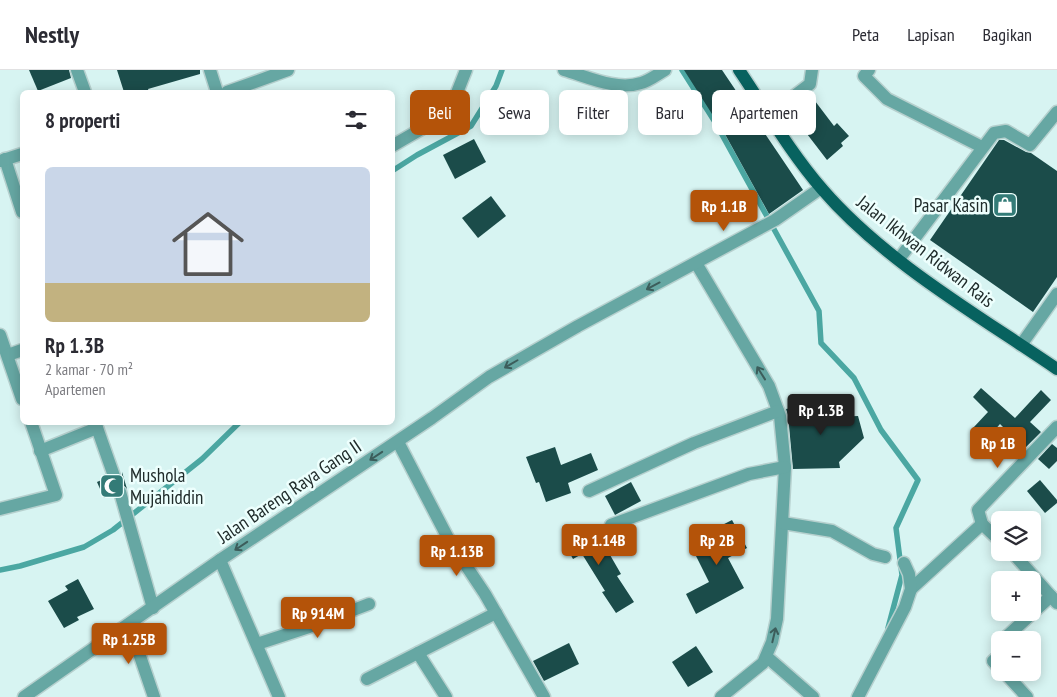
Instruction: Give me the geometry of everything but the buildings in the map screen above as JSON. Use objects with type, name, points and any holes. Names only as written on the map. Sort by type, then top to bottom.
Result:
[{"type":"main road","name":"Jalan Ikhwan Ridwan Rais","points":[[739,70],[752,90]]},
{"type":"main road","name":"Jalan Ikhwan Ridwan Rais","points":[[782,135],[821,188],[854,221],[899,259],[952,299],[1057,370]]},
{"type":"street","points":[[77,70],[84,90]]},
{"type":"street","points":[[210,70],[216,90]]},
{"type":"street","points":[[233,90],[288,70]]},
{"type":"street","points":[[395,144],[449,113],[466,70]]},
{"type":"street","points":[[564,70],[613,84],[630,85],[642,83],[665,70]]},
{"type":"street","points":[[802,90],[810,84],[812,70]]},
{"type":"street","points":[[869,70],[864,76],[887,99],[986,142]]},
{"type":"street","points":[[899,259],[986,142],[999,131],[1006,131],[1030,145],[1057,112]]},
{"type":"street","points":[[20,155],[2,160],[20,207]]},
{"type":"street","name":"Jalan Bareng Raya Gang II","points":[[24,697],[220,560],[398,442],[489,377],[578,326],[770,222],[821,188]]},
{"type":"street","points":[[696,263],[769,386],[780,416],[785,467],[777,619],[772,642],[767,657],[753,672],[721,697]]},
{"type":"street","points":[[1021,346],[1057,294]]},
{"type":"street","points":[[0,336],[20,393]]},
{"type":"street","points":[[8,355],[20,351]]},
{"type":"street","points":[[589,491],[694,443],[778,411]]},
{"type":"street","points":[[0,509],[56,494],[32,425]]},
{"type":"street","points":[[40,451],[96,425],[114,476]]},
{"type":"street","points":[[991,532],[982,524],[978,510],[1057,427]]},
{"type":"street","points":[[398,442],[449,540],[496,613],[544,697]]},
{"type":"street","points":[[611,525],[749,474],[785,467]]},
{"type":"street","points":[[120,492],[153,608]]},
{"type":"street","points":[[783,523],[832,531],[873,554],[885,557]]},
{"type":"street","points":[[911,589],[982,524]]},
{"type":"street","points":[[220,560],[279,697]]},
{"type":"street","points":[[1014,631],[1054,600],[1020,561]]},
{"type":"street","points":[[858,697],[905,607],[911,589],[909,574],[904,563]]},
{"type":"street","points":[[257,644],[310,627],[368,604]]},
{"type":"street","points":[[367,679],[496,613]]},
{"type":"street","points":[[129,624],[154,697]]},
{"type":"street","points":[[418,654],[446,697]]},
{"type":"street","points":[[767,657],[813,697]]},
{"type":"street","points":[[1012,681],[1027,697]]},
{"type":"waterway","points":[[395,169],[471,126],[496,86],[502,70]]},
{"type":"waterway","points":[[682,70],[715,122],[819,311],[821,343],[854,378],[881,430],[918,480],[896,528],[902,575],[888,628]]},
{"type":"waterway","points":[[0,570],[84,547],[113,530],[202,459],[237,425]]},
{"type":"place","name":"Pasar Kasin","points":[[1005,205]]},
{"type":"place","name":"Mushola Mujahiddin","points":[[112,486]]}]
